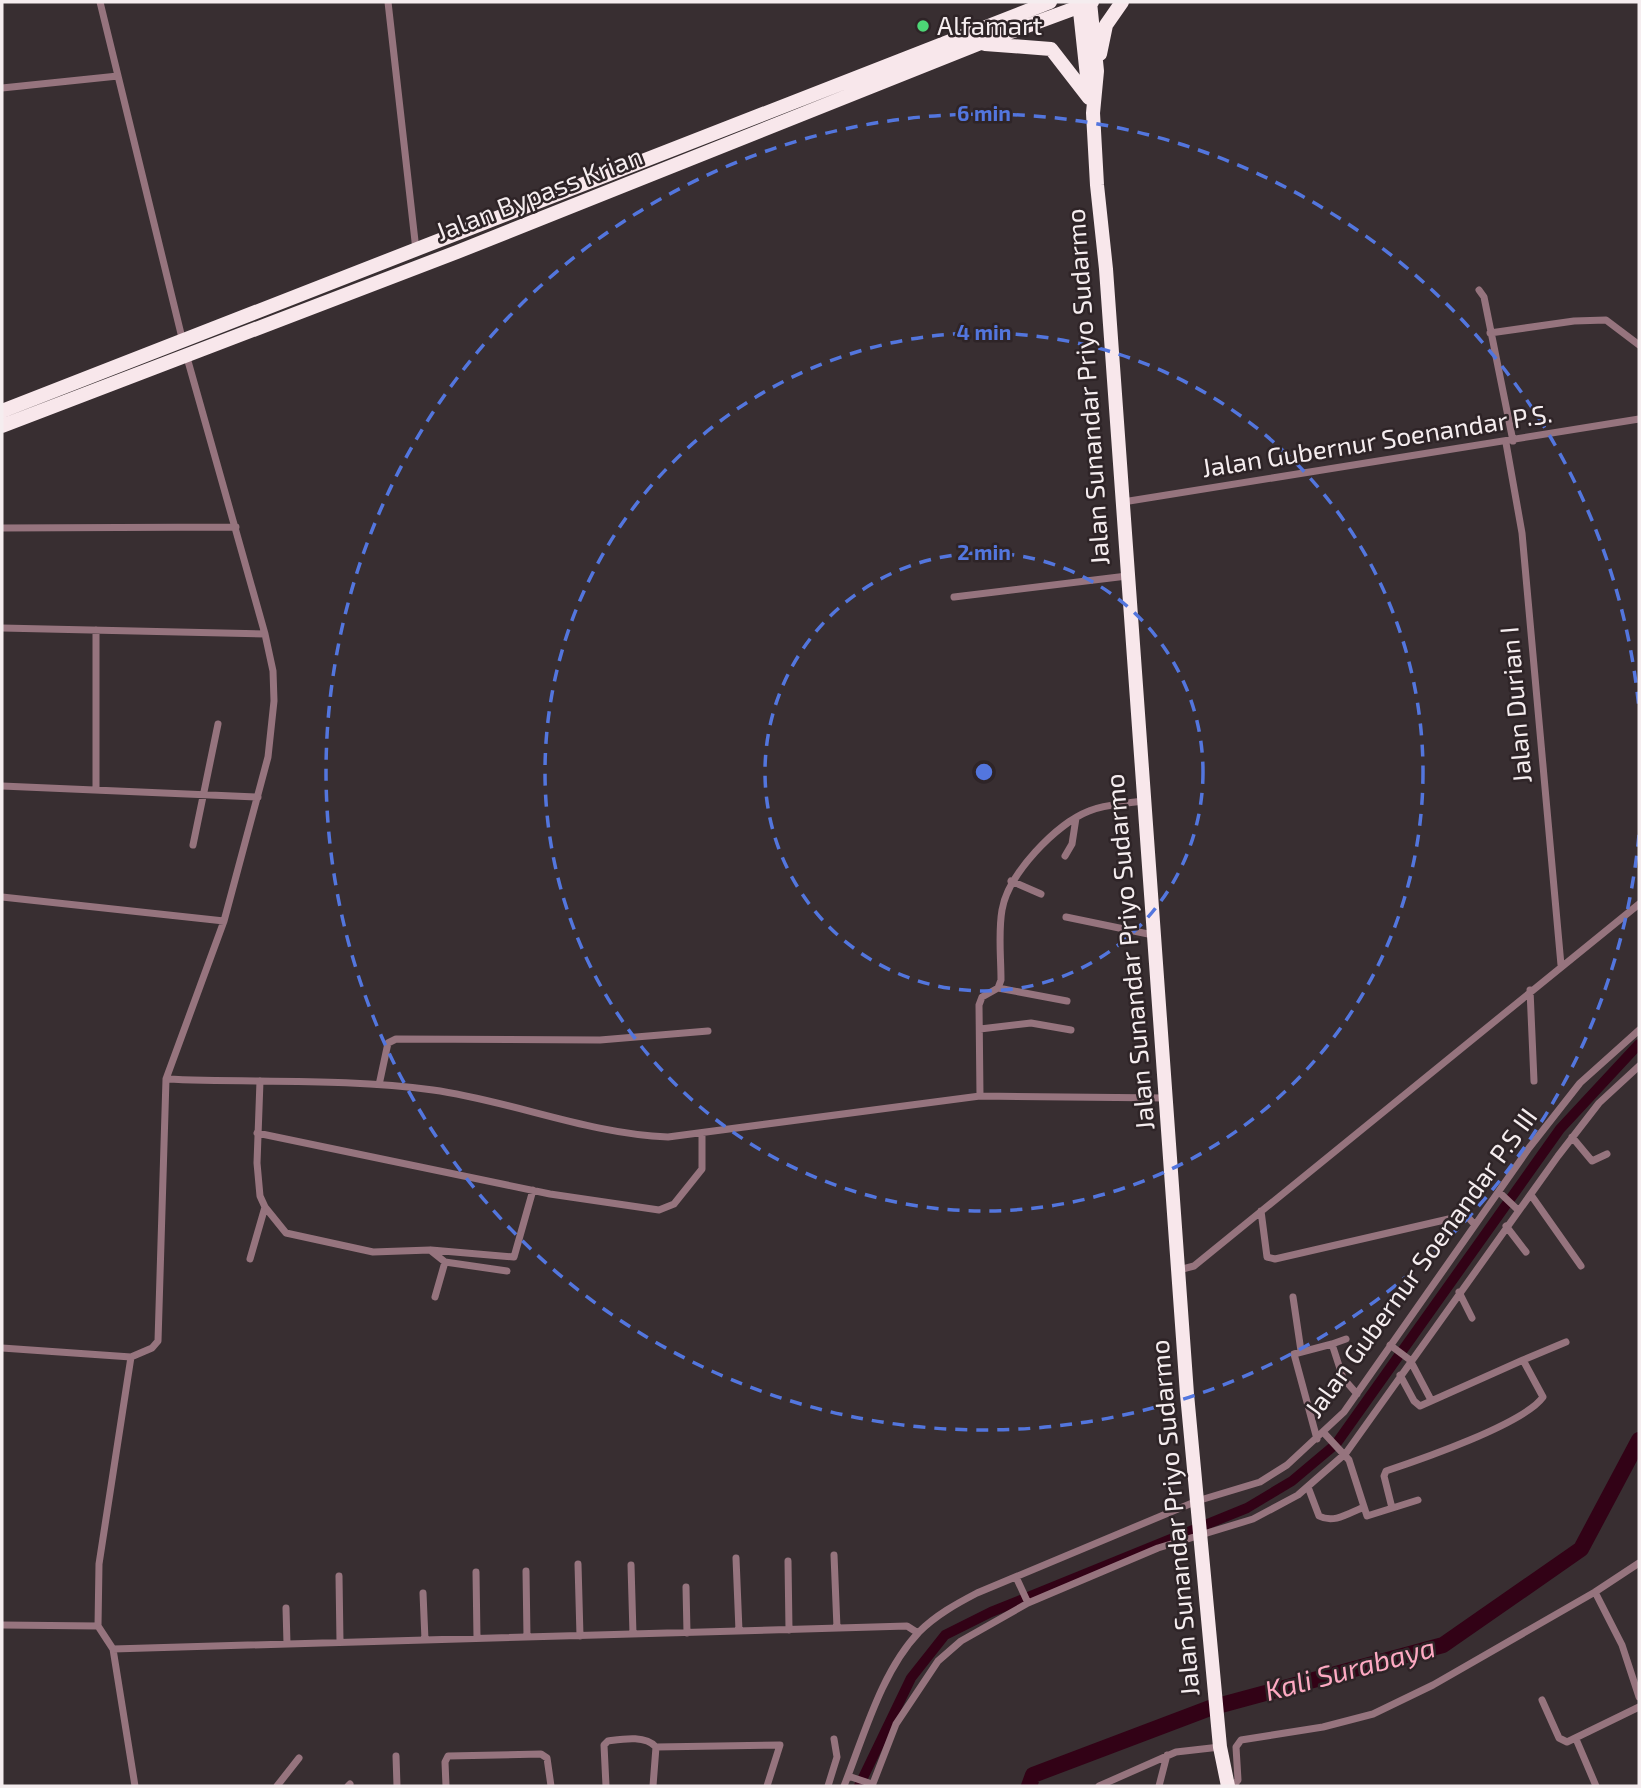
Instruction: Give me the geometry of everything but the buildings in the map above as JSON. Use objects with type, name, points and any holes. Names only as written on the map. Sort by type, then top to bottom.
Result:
[{"type":"highway","points":[[998,20],[1023,2]]},
{"type":"highway","name":"Jalan Bypass Krian","points":[[2,411],[998,20],[1050,2]]},
{"type":"highway","points":[[1097,71],[1106,25],[1122,2]]},
{"type":"highway","name":"Jalan Bypass Krian","points":[[2,426],[736,143],[1086,3]]},
{"type":"highway","name":"Jalan Sunandar Priyo Sudarmo","points":[[1086,3],[1097,71],[1093,113],[1142,801],[1200,1533],[1219,1744],[1231,1786]]},
{"type":"highway","name":"Jalan Sunandar Priyo Sudarmo","points":[[1086,3],[1089,98],[1093,113]]},
{"type":"highway","points":[[978,44],[1051,50],[1089,98]]},
{"type":"street","points":[[2,1348],[131,1357],[159,1342],[166,1079],[224,920],[268,757],[274,701],[273,671],[265,634],[186,356],[100,2]]},
{"type":"street","points":[[388,2],[416,250]]},
{"type":"street","points":[[2,88],[118,76]]},
{"type":"street","name":"Jalan Durian I","points":[[1479,290],[1484,297],[1510,442],[1522,533],[1561,965]]},
{"type":"street","points":[[1490,332],[1574,321],[1606,320],[1639,345]]},
{"type":"street","name":"Jalan Gubernur Soenandar P.S.","points":[[1122,502],[1510,442],[1639,419]]},
{"type":"street","points":[[2,528],[236,527]]},
{"type":"street","points":[[954,597],[1128,576]]},
{"type":"street","points":[[2,628],[265,634]]},
{"type":"street","points":[[96,630],[96,789]]},
{"type":"street","points":[[193,845],[218,724]]},
{"type":"street","points":[[2,786],[258,797]]},
{"type":"street","points":[[980,1096],[979,1001],[998,988],[1001,980],[1003,907],[1011,881],[1020,868],[1076,817],[1092,809],[1142,801]]},
{"type":"street","points":[[1065,856],[1072,844],[1076,817]]},
{"type":"street","points":[[1011,881],[1041,894]]},
{"type":"street","points":[[2,897],[224,920]]},
{"type":"street","points":[[1179,1270],[1194,1266],[1639,904]]},
{"type":"street","points":[[1066,917],[1153,935]]},
{"type":"street","points":[[998,988],[1067,1001]]},
{"type":"street","points":[[1530,990],[1534,1081]]},
{"type":"street","points":[[980,1028],[1031,1023],[1071,1030]]},
{"type":"street","name":"Jalan Gubernur Soenandar P.S III","points":[[844,1786],[892,1672],[918,1633],[943,1612],[1198,1505],[1260,1482],[1287,1465],[1324,1433],[1357,1394],[1475,1225],[1501,1194],[1580,1083],[1639,1030]]},
{"type":"street","points":[[379,1085],[388,1043],[396,1039],[600,1040],[708,1031]]},
{"type":"street","points":[[850,1777],[870,1784],[896,1724],[939,1661],[961,1641],[1027,1601],[1158,1548],[1200,1533],[1253,1520],[1308,1487],[1344,1452],[1516,1209],[1531,1195],[1572,1137],[1599,1103],[1639,1066]]},
{"type":"street","points":[[166,1079],[379,1085],[482,1098],[629,1134],[668,1137],[980,1096],[1166,1098]]},
{"type":"street","points":[[250,1259],[263,1211],[258,1179],[260,1082]]},
{"type":"street","points":[[257,1133],[584,1200],[667,1209],[702,1170],[702,1134]]},
{"type":"street","points":[[1572,1137],[1592,1161],[1607,1154]]},
{"type":"street","points":[[263,1211],[295,1237],[373,1252],[430,1250],[513,1257],[520,1241],[533,1190]]},
{"type":"street","points":[[1501,1194],[1516,1209]]},
{"type":"street","points":[[1531,1195],[1581,1266]]},
{"type":"street","points":[[1261,1211],[1268,1256],[1275,1259],[1466,1215],[1475,1225]]},
{"type":"street","points":[[1506,1226],[1526,1252]]},
{"type":"street","points":[[430,1250],[445,1262],[507,1271]]},
{"type":"street","points":[[435,1297],[445,1262]]},
{"type":"street","points":[[1459,1292],[1472,1318]]},
{"type":"street","points":[[1293,1297],[1301,1351]]},
{"type":"street","points":[[1317,1439],[1294,1358],[1301,1351],[1346,1339]]},
{"type":"street","points":[[1400,1376],[1418,1405],[1566,1342]]},
{"type":"street","points":[[1332,1344],[1343,1378],[1357,1394]]},
{"type":"street","points":[[1391,1347],[1409,1359],[1431,1399]]},
{"type":"street","points":[[131,1357],[99,1564],[98,1626],[113,1649],[135,1786]]},
{"type":"street","points":[[1392,1508],[1384,1476],[1386,1471],[1461,1445],[1542,1399],[1523,1360]]},
{"type":"street","points":[[1324,1433],[1344,1452],[1361,1490],[1365,1514],[1370,1517],[1418,1500]]},
{"type":"street","points":[[1308,1487],[1319,1516],[1323,1518],[1336,1519],[1364,1507]]},
{"type":"street","points":[[834,1555],[836,1628]]},
{"type":"street","points":[[736,1558],[739,1631]]},
{"type":"street","points":[[788,1561],[789,1630]]},
{"type":"street","points":[[1231,1786],[1238,1780],[1236,1747],[1241,1740],[1323,1727],[1373,1714],[1433,1685],[1595,1592],[1639,1563]]},
{"type":"street","points":[[578,1564],[580,1636]]},
{"type":"street","points":[[631,1565],[633,1634]]},
{"type":"street","points":[[526,1570],[527,1637]]},
{"type":"street","points":[[476,1572],[477,1638]]},
{"type":"street","points":[[339,1576],[340,1642]]},
{"type":"street","points":[[1018,1580],[1027,1601]]},
{"type":"street","points":[[686,1587],[687,1633]]},
{"type":"street","points":[[1595,1592],[1622,1645],[1639,1697]]},
{"type":"street","points":[[423,1593],[425,1640]]},
{"type":"street","points":[[286,1608],[287,1644]]},
{"type":"street","points":[[2,1625],[98,1626]]},
{"type":"street","points":[[113,1649],[907,1626],[918,1633]]},
{"type":"street","points":[[1542,1699],[1559,1738],[1567,1742],[1639,1707]]},
{"type":"street","points":[[1576,1739],[1596,1786]]},
{"type":"street","points":[[606,1786],[606,1742],[647,1740],[656,1747],[780,1745],[767,1786]]},
{"type":"street","points":[[828,1786],[837,1757],[834,1740]]},
{"type":"street","points":[[1099,1786],[1167,1755],[1219,1744]]},
{"type":"street","points":[[653,1786],[656,1747]]},
{"type":"street","points":[[446,1786],[445,1762],[451,1755],[541,1754],[548,1760],[551,1786]]},
{"type":"street","points":[[1159,1786],[1167,1755]]},
{"type":"street","points":[[396,1756],[397,1786]]},
{"type":"street","points":[[277,1786],[299,1758]]},
{"type":"waterway","points":[[859,1786],[911,1678],[945,1635],[991,1612],[1247,1508],[1292,1481],[1336,1444],[1560,1129],[1639,1044]]},
{"type":"waterway","name":"Kali Surabaya","points":[[1029,1786],[1033,1775],[1210,1708],[1443,1645],[1581,1549],[1639,1440]]},
{"type":"place","name":"Alfamart","points":[[923,26]]}]
